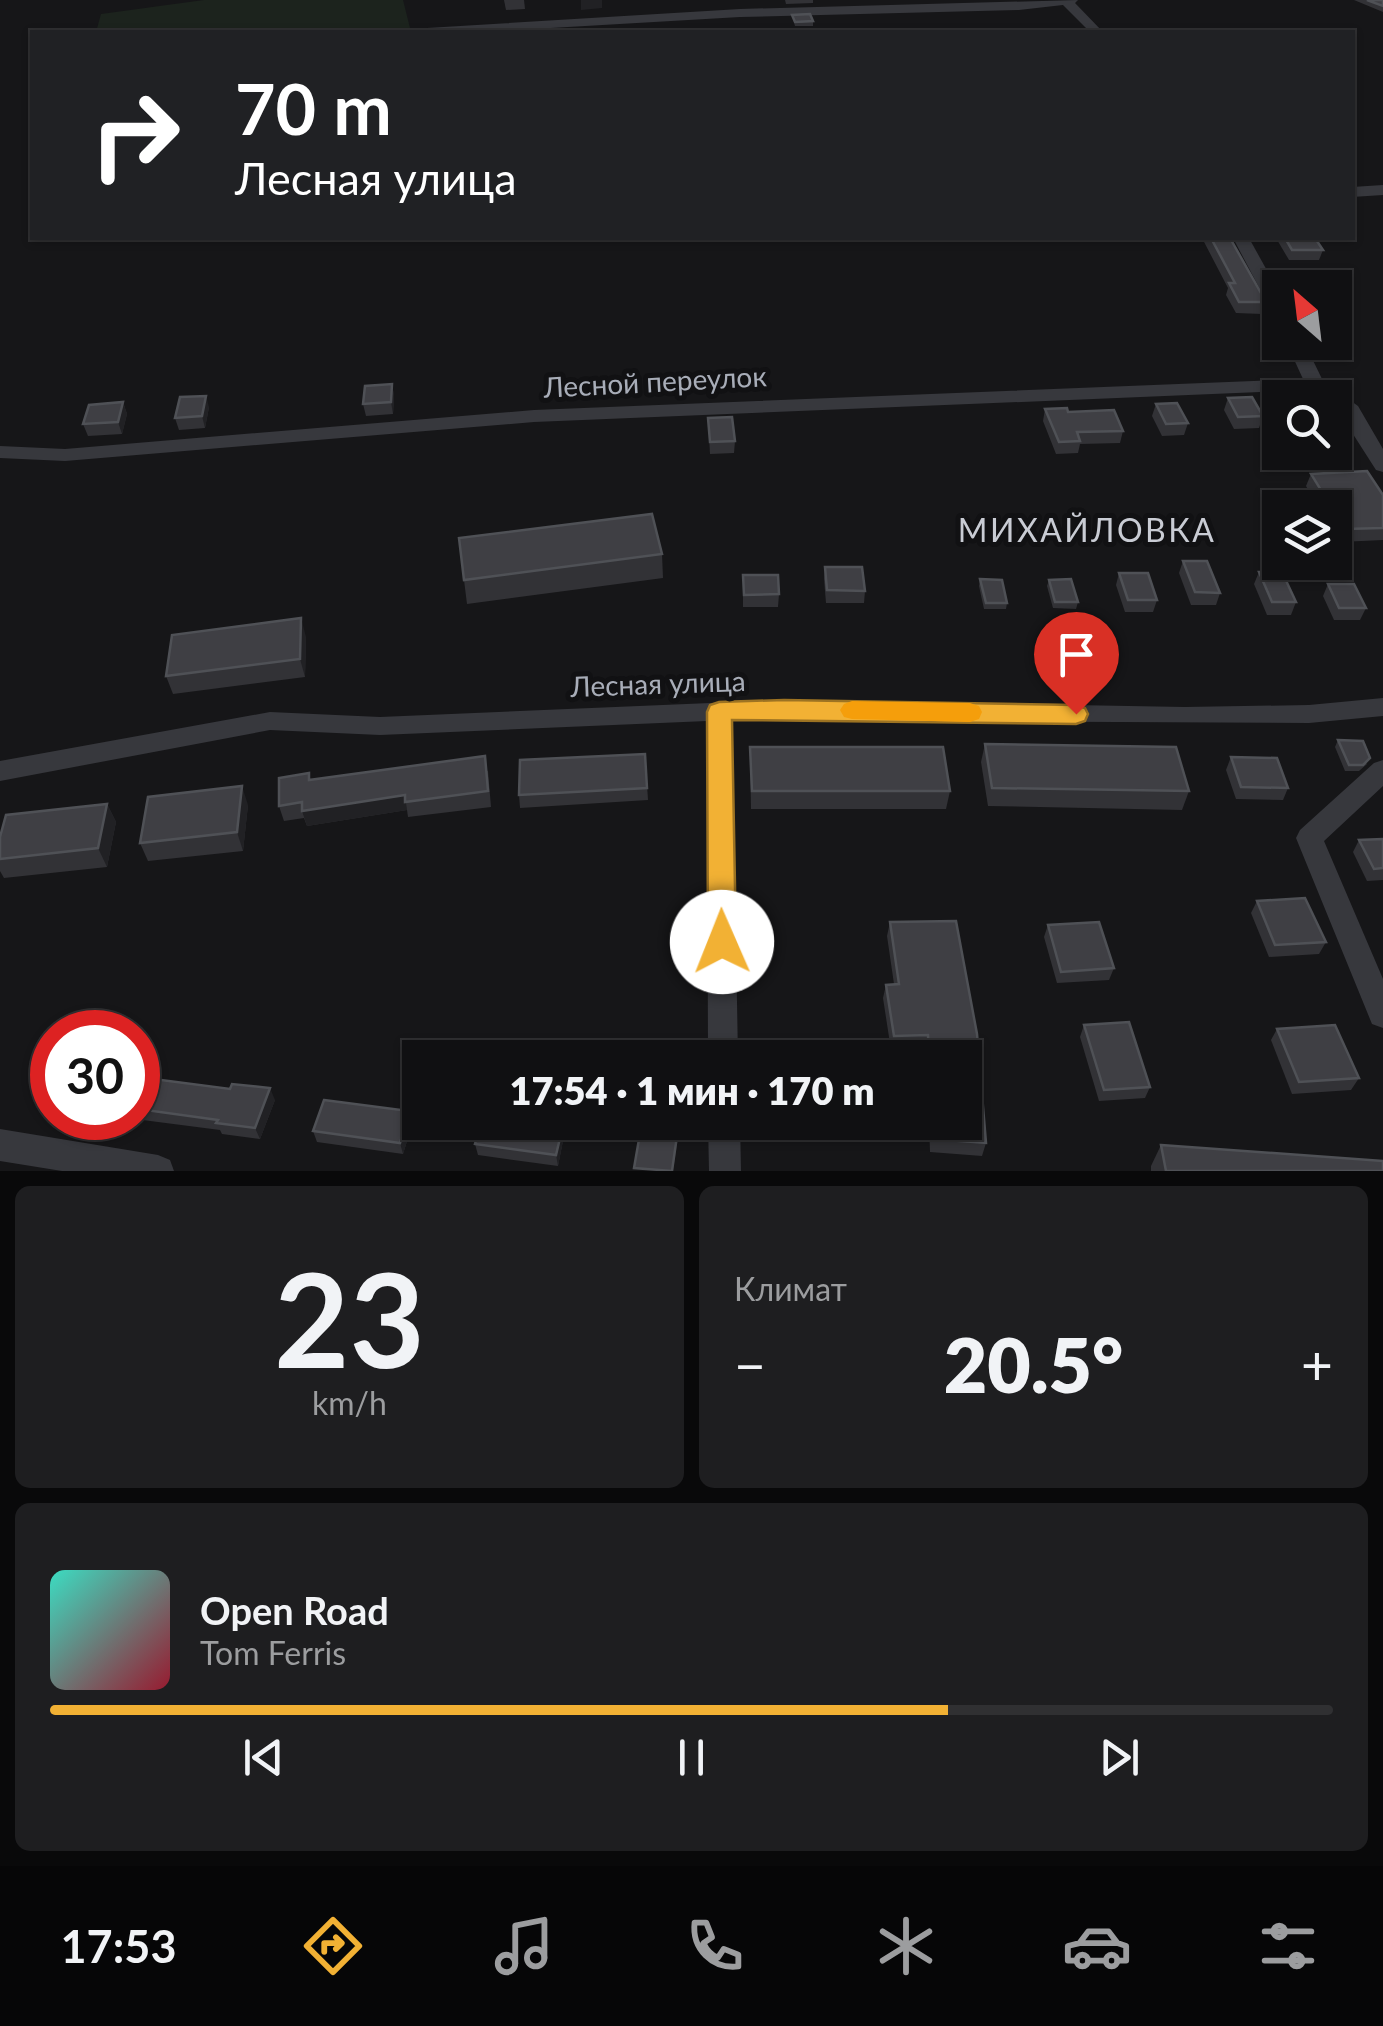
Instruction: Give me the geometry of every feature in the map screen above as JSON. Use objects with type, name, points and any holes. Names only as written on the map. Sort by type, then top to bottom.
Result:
[{"type":"street","points":[[444,30],[564,16],[763,6],[1069,0],[1095,30]]},
{"type":"street","points":[[1355,192],[1383,190]]},
{"type":"street","points":[[1242,240],[1262,277]]},
{"type":"street","name":"Лесной переулок","points":[[0,452],[65,455],[534,416],[743,405],[1262,386]]},
{"type":"street","points":[[1352,413],[1383,466]]},
{"type":"street","name":"Лесная улица","points":[[0,771],[270,721],[380,726],[784,709],[1185,716],[1309,714],[1383,707]]},
{"type":"street","points":[[719,712],[724,1040]]},
{"type":"street","points":[[1383,770],[1309,838],[1383,1014]]},
{"type":"street","points":[[724,1140],[725,1171]]},
{"type":"street","points":[[0,1145],[158,1171]]},
{"type":"shaded area","points":[[204,0],[403,0],[410,30],[97,30],[101,14]]},
{"type":"building","points":[[810,14],[813,21],[795,22],[792,15]]},
{"type":"building","points":[[1212,240],[1231,240],[1262,295],[1262,302],[1239,302],[1229,283],[1235,283]]},
{"type":"building","points":[[1286,240],[1316,240],[1323,250],[1292,250]]},
{"type":"building","points":[[392,384],[391,402],[363,404],[365,386]]},
{"type":"building","points":[[206,396],[202,416],[175,418],[180,397]]},
{"type":"building","points":[[1252,397],[1262,416],[1238,417],[1228,398]]},
{"type":"building","points":[[123,402],[118,422],[83,424],[89,405]]},
{"type":"building","points":[[1177,403],[1188,423],[1166,424],[1156,404]]},
{"type":"building","points":[[1067,408],[1068,412],[1114,410],[1123,431],[1077,432],[1080,441],[1059,442],[1045,409]]},
{"type":"building","points":[[732,417],[735,441],[710,442],[708,418]]},
{"type":"building","points":[[1367,471],[1383,495],[1383,528],[1352,529],[1352,490],[1321,490],[1311,474]]},
{"type":"building","points":[[652,514],[662,554],[464,580],[459,538]]},
{"type":"building","points":[[1183,561],[1207,561],[1220,593],[1195,592]]},
{"type":"building","points":[[825,567],[862,567],[865,591],[827,590]]},
{"type":"building","points":[[1119,573],[1148,573],[1157,600],[1128,600]]},
{"type":"building","points":[[743,575],[778,575],[779,594],[744,595]]},
{"type":"building","points":[[980,579],[1002,580],[1007,603],[986,603]]},
{"type":"building","points":[[1071,579],[1078,602],[1055,602],[1049,580]]},
{"type":"building","points":[[1262,580],[1286,580],[1296,602],[1272,602]]},
{"type":"building","points":[[1328,584],[1354,584],[1366,608],[1339,608]]},
{"type":"building","points":[[301,618],[300,659],[166,676],[172,635]]},
{"type":"building","points":[[1338,740],[1363,741],[1370,758],[1363,765],[1349,765]]},
{"type":"building","points":[[985,744],[1176,747],[1189,791],[992,788]]},
{"type":"building","points":[[750,747],[943,747],[950,791],[752,791]]},
{"type":"building","points":[[645,754],[647,788],[519,795],[520,760]]},
{"type":"building","points":[[485,756],[488,791],[405,802],[405,795],[302,811],[302,802],[279,806],[279,778],[309,773],[309,780]]},
{"type":"building","points":[[1231,757],[1277,758],[1288,788],[1241,787]]},
{"type":"building","points":[[242,786],[237,832],[140,843],[148,797]]},
{"type":"building","points":[[107,804],[98,848],[0,859],[6,815]]},
{"type":"building","points":[[1383,839],[1383,868],[1374,869],[1359,840]]},
{"type":"building","points":[[1305,898],[1326,942],[1275,945],[1257,901]]},
{"type":"building","points":[[956,921],[977,1040],[894,1036],[886,985],[899,984],[890,922]]},
{"type":"building","points":[[1099,922],[1114,968],[1061,972],[1048,925]]},
{"type":"building","points":[[1129,1022],[1150,1087],[1104,1090],[1084,1025]]},
{"type":"building","points":[[1335,1025],[1359,1078],[1299,1082],[1277,1029]]},
{"type":"building","points":[[160,1080],[230,1089],[232,1084],[270,1088],[255,1128],[216,1123],[218,1120],[160,1112]]},
{"type":"building","points":[[982,1095],[986,1143],[947,1140],[982,1140]]},
{"type":"building","points":[[324,1100],[402,1110],[400,1143],[313,1131]]},
{"type":"building","points":[[476,1140],[560,1140],[556,1155],[475,1144]]},
{"type":"building","points":[[639,1140],[676,1140],[672,1171],[634,1168]]},
{"type":"building","points":[[1161,1145],[1383,1161],[1383,1171],[1166,1171]]},
{"type":"slow traffic","points":[[852,710],[970,712]]},
{"type":"district","name":"МИХАЙЛОВКА","points":[[1087,531]]},
{"type":"route","points":[[722,942],[719,712],[784,709],[1076,714]]}]
